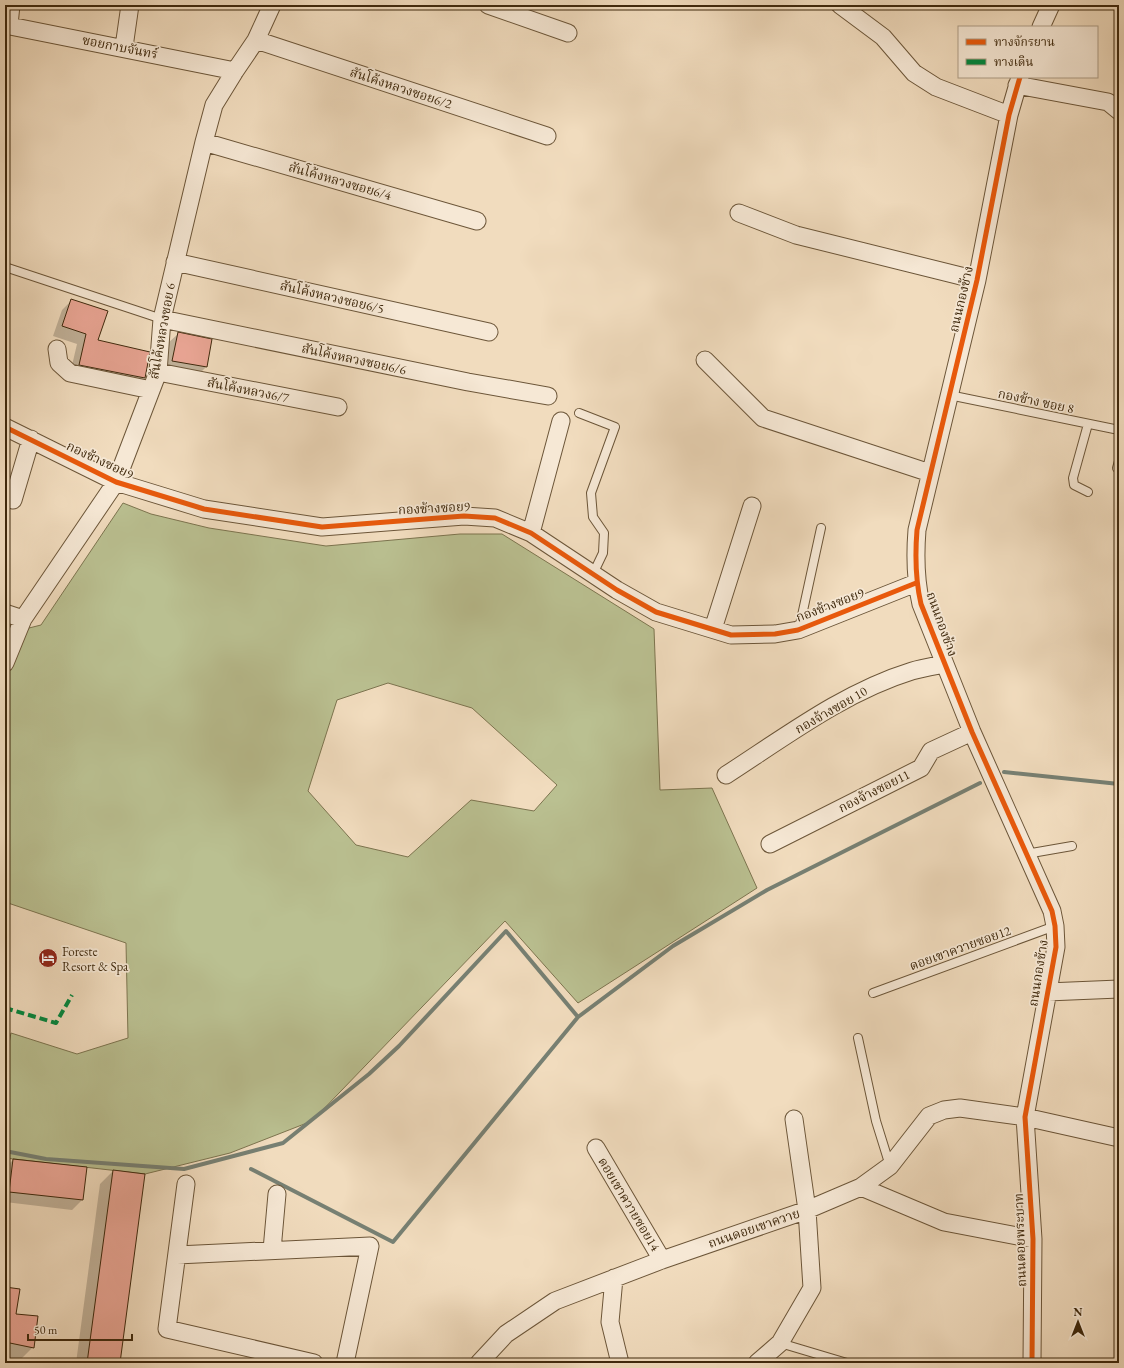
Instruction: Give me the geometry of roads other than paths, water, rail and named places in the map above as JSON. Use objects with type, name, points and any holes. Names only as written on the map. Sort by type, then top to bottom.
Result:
[{"type":"street","points":[[7,25],[11,5]]},
{"type":"street","points":[[124,47],[130,5]]},
{"type":"street","name":"สันโค้งหลวงซอย 6","points":[[5,663],[23,619],[116,482],[158,372],[162,319],[214,105],[234,71],[256,40],[272,5]]},
{"type":"street","points":[[488,5],[568,33]]},
{"type":"street","points":[[840,5],[883,37],[914,73],[936,87],[1009,115]]},
{"type":"street","points":[[1041,26],[1051,5]]},
{"type":"street","name":"ซอยกาบจันทร์","points":[[7,25],[124,47],[234,71]]},
{"type":"street","name":"สันโค้งหลวงซอย6/2","points":[[256,40],[547,136]]},
{"type":"street","points":[[1018,81],[1108,102],[1119,111]]},
{"type":"street","name":"ถนนกองช้าง","points":[[1018,81],[1009,115],[977,280],[917,530],[915,557],[916,583],[921,604],[972,732],[1052,911],[1055,926],[1056,947],[1025,1117]]},
{"type":"street","name":"สันโค้งหลวงซอย6/4","points":[[204,142],[477,221]]},
{"type":"street","points":[[739,213],[796,235],[977,280]]},
{"type":"street","name":"สันโค้งหลวงซอย6/5","points":[[175,262],[489,332]]},
{"type":"street","name":"สันโค้งหลวงซอย6/6","points":[[162,319],[468,382],[548,396]]},
{"type":"street","points":[[57,349],[59,363],[70,374],[151,390]]},
{"type":"street","points":[[705,360],[763,418],[930,473]]},
{"type":"street","name":"สันโค้งหลวง6/7","points":[[158,372],[338,407]]},
{"type":"street","points":[[531,533],[561,421]]},
{"type":"street","name":"กองช้างซอย9","points":[[5,427],[31,438],[116,482],[204,509],[322,527],[464,516],[494,518],[531,533],[593,574],[656,612],[731,634],[776,634],[798,630],[916,583]]},
{"type":"street","points":[[5,498],[13,500],[31,438]]},
{"type":"street","points":[[713,629],[752,506]]},
{"type":"street","points":[[5,613],[23,619]]},
{"type":"street","name":"กองจ้างซอย 10","points":[[726,775],[835,705],[881,683],[912,671],[944,664]]},
{"type":"street","name":"กองจ้างซอย11","points":[[770,844],[920,768],[931,751],[972,732]]},
{"type":"street","points":[[1047,992],[1119,990]]},
{"type":"street","name":"ถนนดอยเขาควาย","points":[[478,1363],[506,1334],[555,1301],[662,1260],[807,1210],[861,1187],[890,1166],[929,1116],[944,1110],[960,1108],[1025,1117],[1119,1138]]},
{"type":"street","name":"ถนนดอยพระบาท","points":[[1025,1117],[1033,1239],[1032,1363]]},
{"type":"street","points":[[757,1363],[780,1343],[812,1288],[807,1210],[794,1119]]},
{"type":"street","name":"ดอยเขาควายซอย14","points":[[596,1148],[662,1260]]},
{"type":"street","points":[[186,1184],[167,1329],[314,1363]]},
{"type":"street","points":[[861,1187],[944,1222],[1033,1239]]},
{"type":"street","points":[[272,1250],[277,1194]]},
{"type":"street","points":[[177,1255],[370,1246],[345,1363]]},
{"type":"street","points":[[614,1278],[610,1322],[620,1363]]},
{"type":"lane","points":[[5,267],[162,319]]},
{"type":"lane","name":"กองช้าง ซอย 8","points":[[949,395],[1119,430]]},
{"type":"lane","points":[[579,413],[615,427],[591,493],[593,517],[604,533],[603,553],[593,574]]},
{"type":"lane","points":[[1088,424],[1073,478],[1074,485],[1088,492]]},
{"type":"lane","points":[[798,630],[822,528]]},
{"type":"lane","points":[[1026,854],[1072,846]]},
{"type":"lane","name":"ดอยเขาควายซอย12","points":[[873,993],[1055,926]]},
{"type":"lane","points":[[858,1038],[876,1121],[890,1166]]},
{"type":"lane","points":[[780,1343],[847,1363]]},
{"type":"waterway","points":[[1004,772],[1119,784]]},
{"type":"waterway","points":[[251,1169],[393,1242],[578,1017],[673,946],[767,890],[980,783]]},
{"type":"waterway","points":[[5,1151],[46,1159],[184,1169],[283,1143],[369,1074],[399,1046],[506,931],[578,1017]]},
{"type":"place","name":"Foreste Resort & Spa","points":[[48,958]]}]
